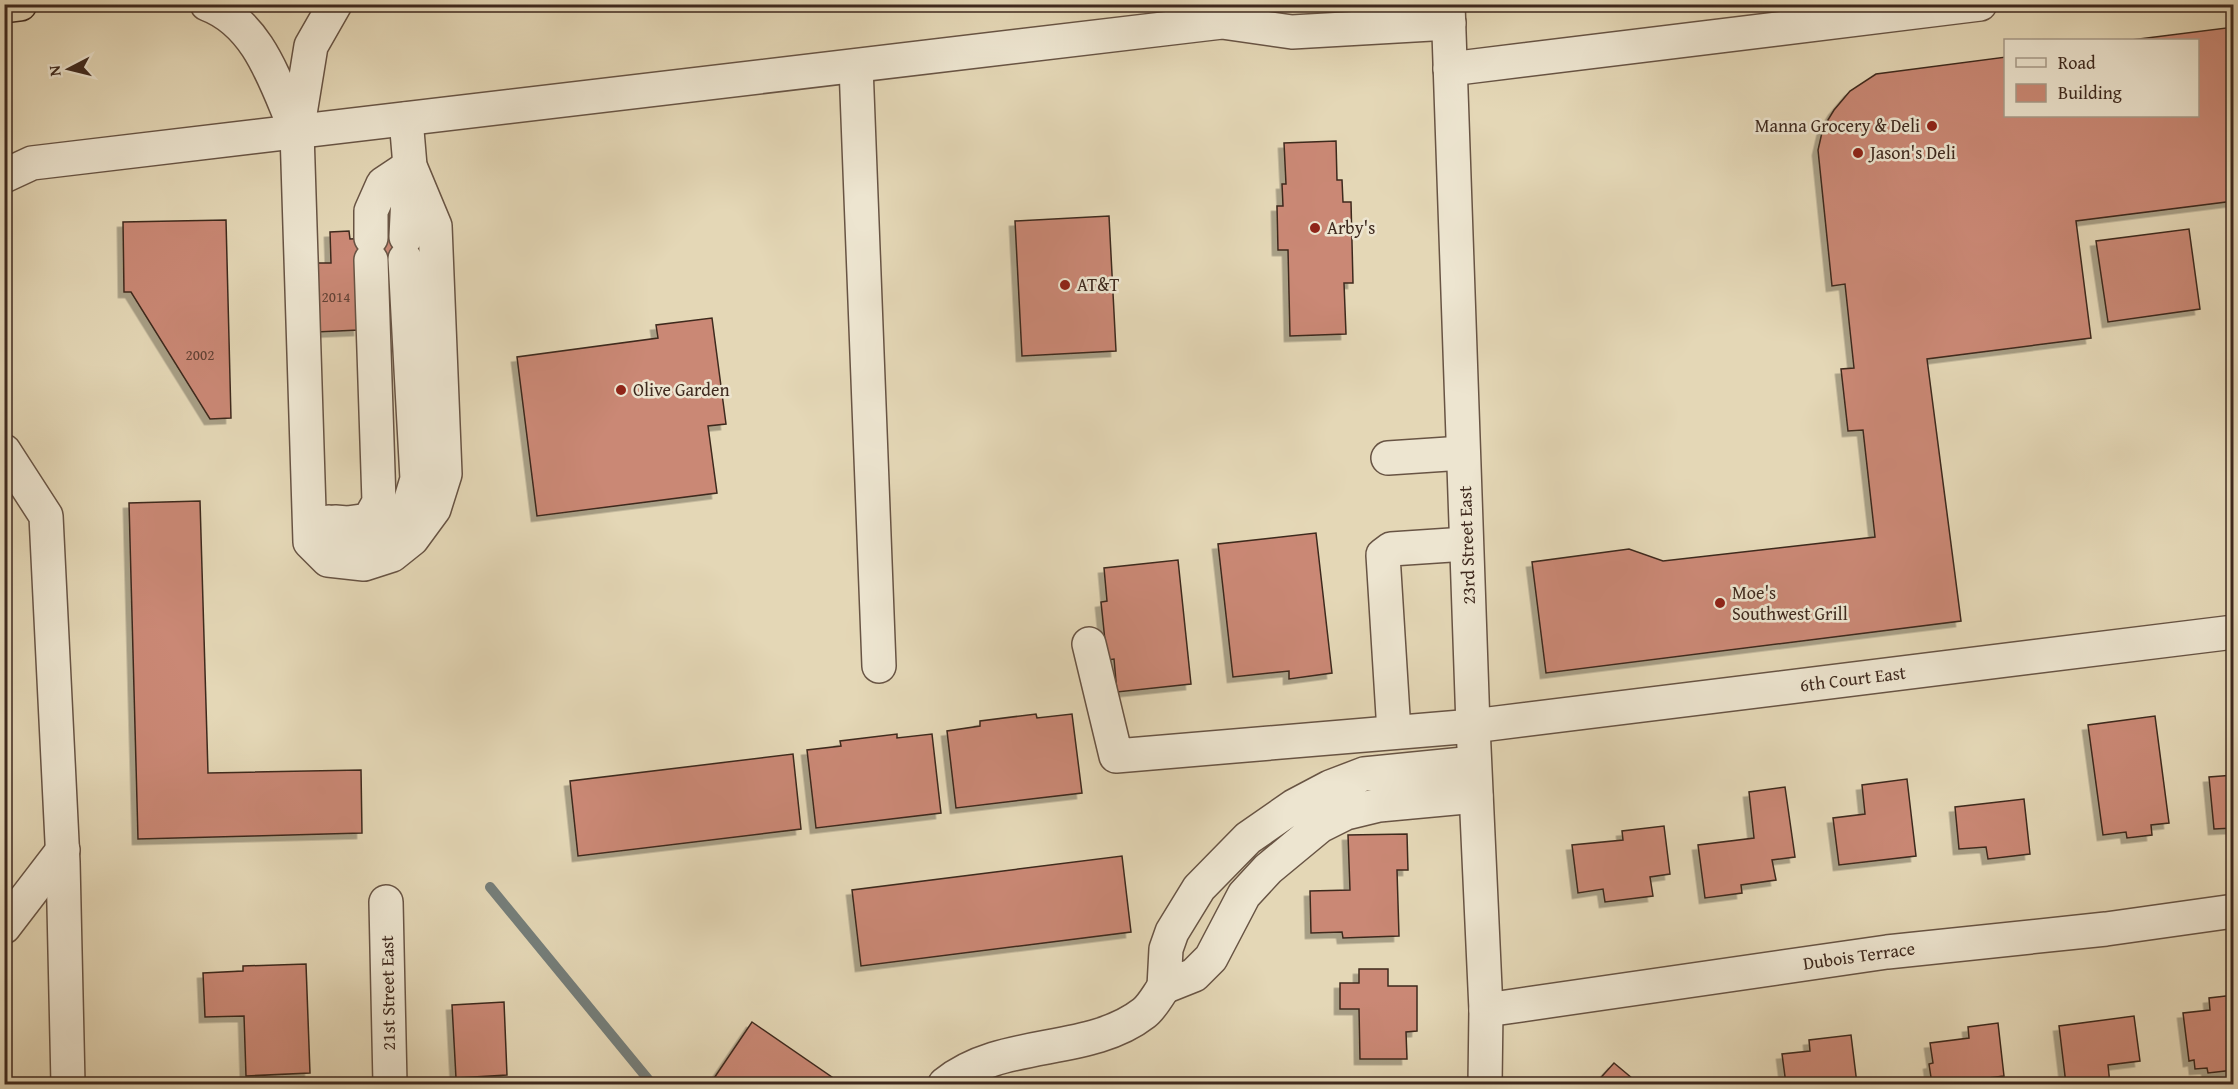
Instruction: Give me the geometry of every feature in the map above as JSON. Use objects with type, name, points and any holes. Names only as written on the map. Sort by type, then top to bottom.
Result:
[{"type":"highway","points":[[4,6],[20,4]]},
{"type":"street","points":[[207,4],[216,8],[241,28],[262,52],[297,132]]},
{"type":"street","points":[[335,4],[310,46],[297,132],[310,542],[328,560],[364,564],[392,555],[412,539],[434,509],[445,474],[435,226],[410,166]]},
{"type":"street","points":[[1450,69],[1980,4]]},
{"type":"street","points":[[4,176],[32,163],[1222,22],[1292,32],[1448,14]]},
{"type":"street","name":"23rd Street East","points":[[1448,14],[1474,763],[1486,1010],[1485,1084]]},
{"type":"street","points":[[856,66],[879,666]]},
{"type":"street","points":[[308,497],[329,522],[347,535],[370,538],[390,530],[408,509],[417,479],[405,248],[410,166],[406,119]]},
{"type":"street","points":[[329,522],[347,523],[369,520],[380,502],[371,211],[383,184],[410,166]]},
{"type":"street","points":[[4,451],[46,516],[63,850],[68,1084]]},
{"type":"street","points":[[1388,458],[1463,453]]},
{"type":"street","points":[[1394,732],[1383,555],[1390,549],[1466,544]]},
{"type":"street","name":"6th Court East","points":[[1089,644],[1116,756],[1473,726],[2234,632]]},
{"type":"street","points":[[945,1084],[962,1071],[1007,1055],[1116,1031],[1147,1012],[1164,987],[1166,949],[1172,932],[1199,888],[1248,838],[1294,806],[1330,787],[1364,774],[1474,763]]},
{"type":"street","points":[[1164,987],[1194,975],[1211,958],[1244,895],[1268,869],[1320,826],[1346,813],[1379,805],[1476,796]]},
{"type":"street","points":[[4,927],[63,850]]},
{"type":"street","name":"21st Street East","points":[[386,902],[390,1084]]},
{"type":"street","name":"Dubois Terrace","points":[[1486,1010],[1887,952],[2106,929],[2234,911]]},
{"type":"building","points":[[2234,27],[2234,201],[2076,221],[2091,338],[1927,359],[1961,621],[1546,673],[1532,562],[1629,549],[1663,561],[1875,537],[1863,430],[1848,431],[1841,369],[1854,368],[1845,284],[1832,286],[1818,150],[1823,128],[1850,91],[1876,74],[2004,57],[2004,117],[2199,117],[2199,39],[2139,39]]},
{"type":"building","name":"Arby's","points":[[1336,141],[1337,180],[1342,180],[1343,202],[1351,202],[1353,283],[1344,283],[1346,334],[1290,336],[1288,250],[1278,250],[1277,206],[1283,206],[1282,184],[1286,184],[1284,143]]},
{"type":"building","points":[[1109,216],[1116,351],[1022,356],[1015,221]]},
{"type":"building","points":[[226,220],[231,418],[210,419],[131,292],[124,292],[123,222]]},
{"type":"building","points":[[2189,229],[2200,309],[2108,322],[2096,241]]},
{"type":"building","points":[[349,231],[350,239],[419,236],[420,258],[356,261],[359,330],[316,332],[313,263],[331,263],[330,232]]},
{"type":"building","name":"Olive Garden","points":[[712,318],[726,424],[708,426],[717,493],[537,516],[517,357],[658,338],[656,325]]},
{"type":"building","points":[[200,501],[208,773],[361,770],[362,833],[138,839],[129,503]]},
{"type":"building","points":[[1316,533],[1332,673],[1289,679],[1289,671],[1233,677],[1218,544]]},
{"type":"building","points":[[1178,560],[1191,684],[1117,692],[1114,659],[1107,660],[1101,602],[1107,601],[1104,568]]},
{"type":"building","points":[[1036,714],[1037,718],[1072,714],[1082,793],[956,808],[947,731],[980,726],[980,721]]},
{"type":"building","points":[[2155,716],[2169,823],[2151,825],[2152,835],[2127,838],[2126,832],[2103,835],[2088,725]]},
{"type":"building","points":[[897,734],[897,738],[932,734],[941,813],[816,828],[807,750],[841,746],[840,741]]},
{"type":"building","points":[[793,754],[801,829],[578,856],[570,781]]},
{"type":"building","points":[[2234,775],[2234,828],[2214,829],[2209,777]]},
{"type":"building","points":[[1907,779],[1916,856],[1839,865],[1833,818],[1865,814],[1862,785]]},
{"type":"building","points":[[1785,787],[1795,857],[1772,860],[1776,880],[1741,885],[1742,893],[1705,898],[1698,845],[1754,838],[1749,792]]},
{"type":"building","points":[[2024,799],[2030,854],[1988,859],[1986,847],[1959,849],[1955,807]]},
{"type":"building","points":[[1664,826],[1670,874],[1650,877],[1653,896],[1605,902],[1603,889],[1578,893],[1572,845],[1623,840],[1622,831]]},
{"type":"building","points":[[1407,834],[1408,870],[1397,870],[1399,936],[1343,938],[1342,932],[1311,933],[1310,891],[1350,890],[1348,835]]},
{"type":"building","points":[[1122,856],[1131,932],[861,966],[852,890]]},
{"type":"building","points":[[306,964],[310,1073],[246,1076],[244,1016],[205,1017],[203,973],[243,971],[243,966]]},
{"type":"building","points":[[1359,969],[1388,969],[1388,986],[1417,986],[1417,1031],[1406,1032],[1407,1059],[1360,1059],[1359,1009],[1340,1009],[1340,983],[1359,983]]},
{"type":"building","points":[[2234,995],[2234,1070],[2208,1073],[2207,1068],[2195,1069],[2194,1060],[2189,1061],[2183,1013],[2210,1010],[2209,998]]},
{"type":"building","points":[[504,1002],[507,1075],[456,1078],[452,1005]]},
{"type":"building","points":[[2134,1016],[2140,1061],[2108,1065],[2110,1084],[2066,1084],[2059,1026]]},
{"type":"building","points":[[752,1022],[842,1084],[710,1084]]},
{"type":"building","points":[[1998,1023],[2004,1076],[1966,1081],[1966,1084],[1932,1084],[1929,1064],[1933,1063],[1930,1043],[1969,1038],[1968,1027]]},
{"type":"building","points":[[1851,1035],[1857,1084],[1786,1084],[1782,1054],[1810,1051],[1809,1040]]},
{"type":"building","points":[[1614,1063],[1639,1084],[1595,1084]]},
{"type":"waterway","points":[[490,887],[652,1084]]},
{"type":"place","name":"Manna Grocery & Deli","points":[[1932,126]]},
{"type":"place","name":"Jason's Deli","points":[[1858,153]]},
{"type":"place","name":"Arby's","points":[[1315,228]]},
{"type":"place","name":"AT&T","points":[[1065,285]]},
{"type":"place","name":"Olive Garden","points":[[621,390]]},
{"type":"place","name":"Moe's Southwest Grill","points":[[1720,603]]}]
